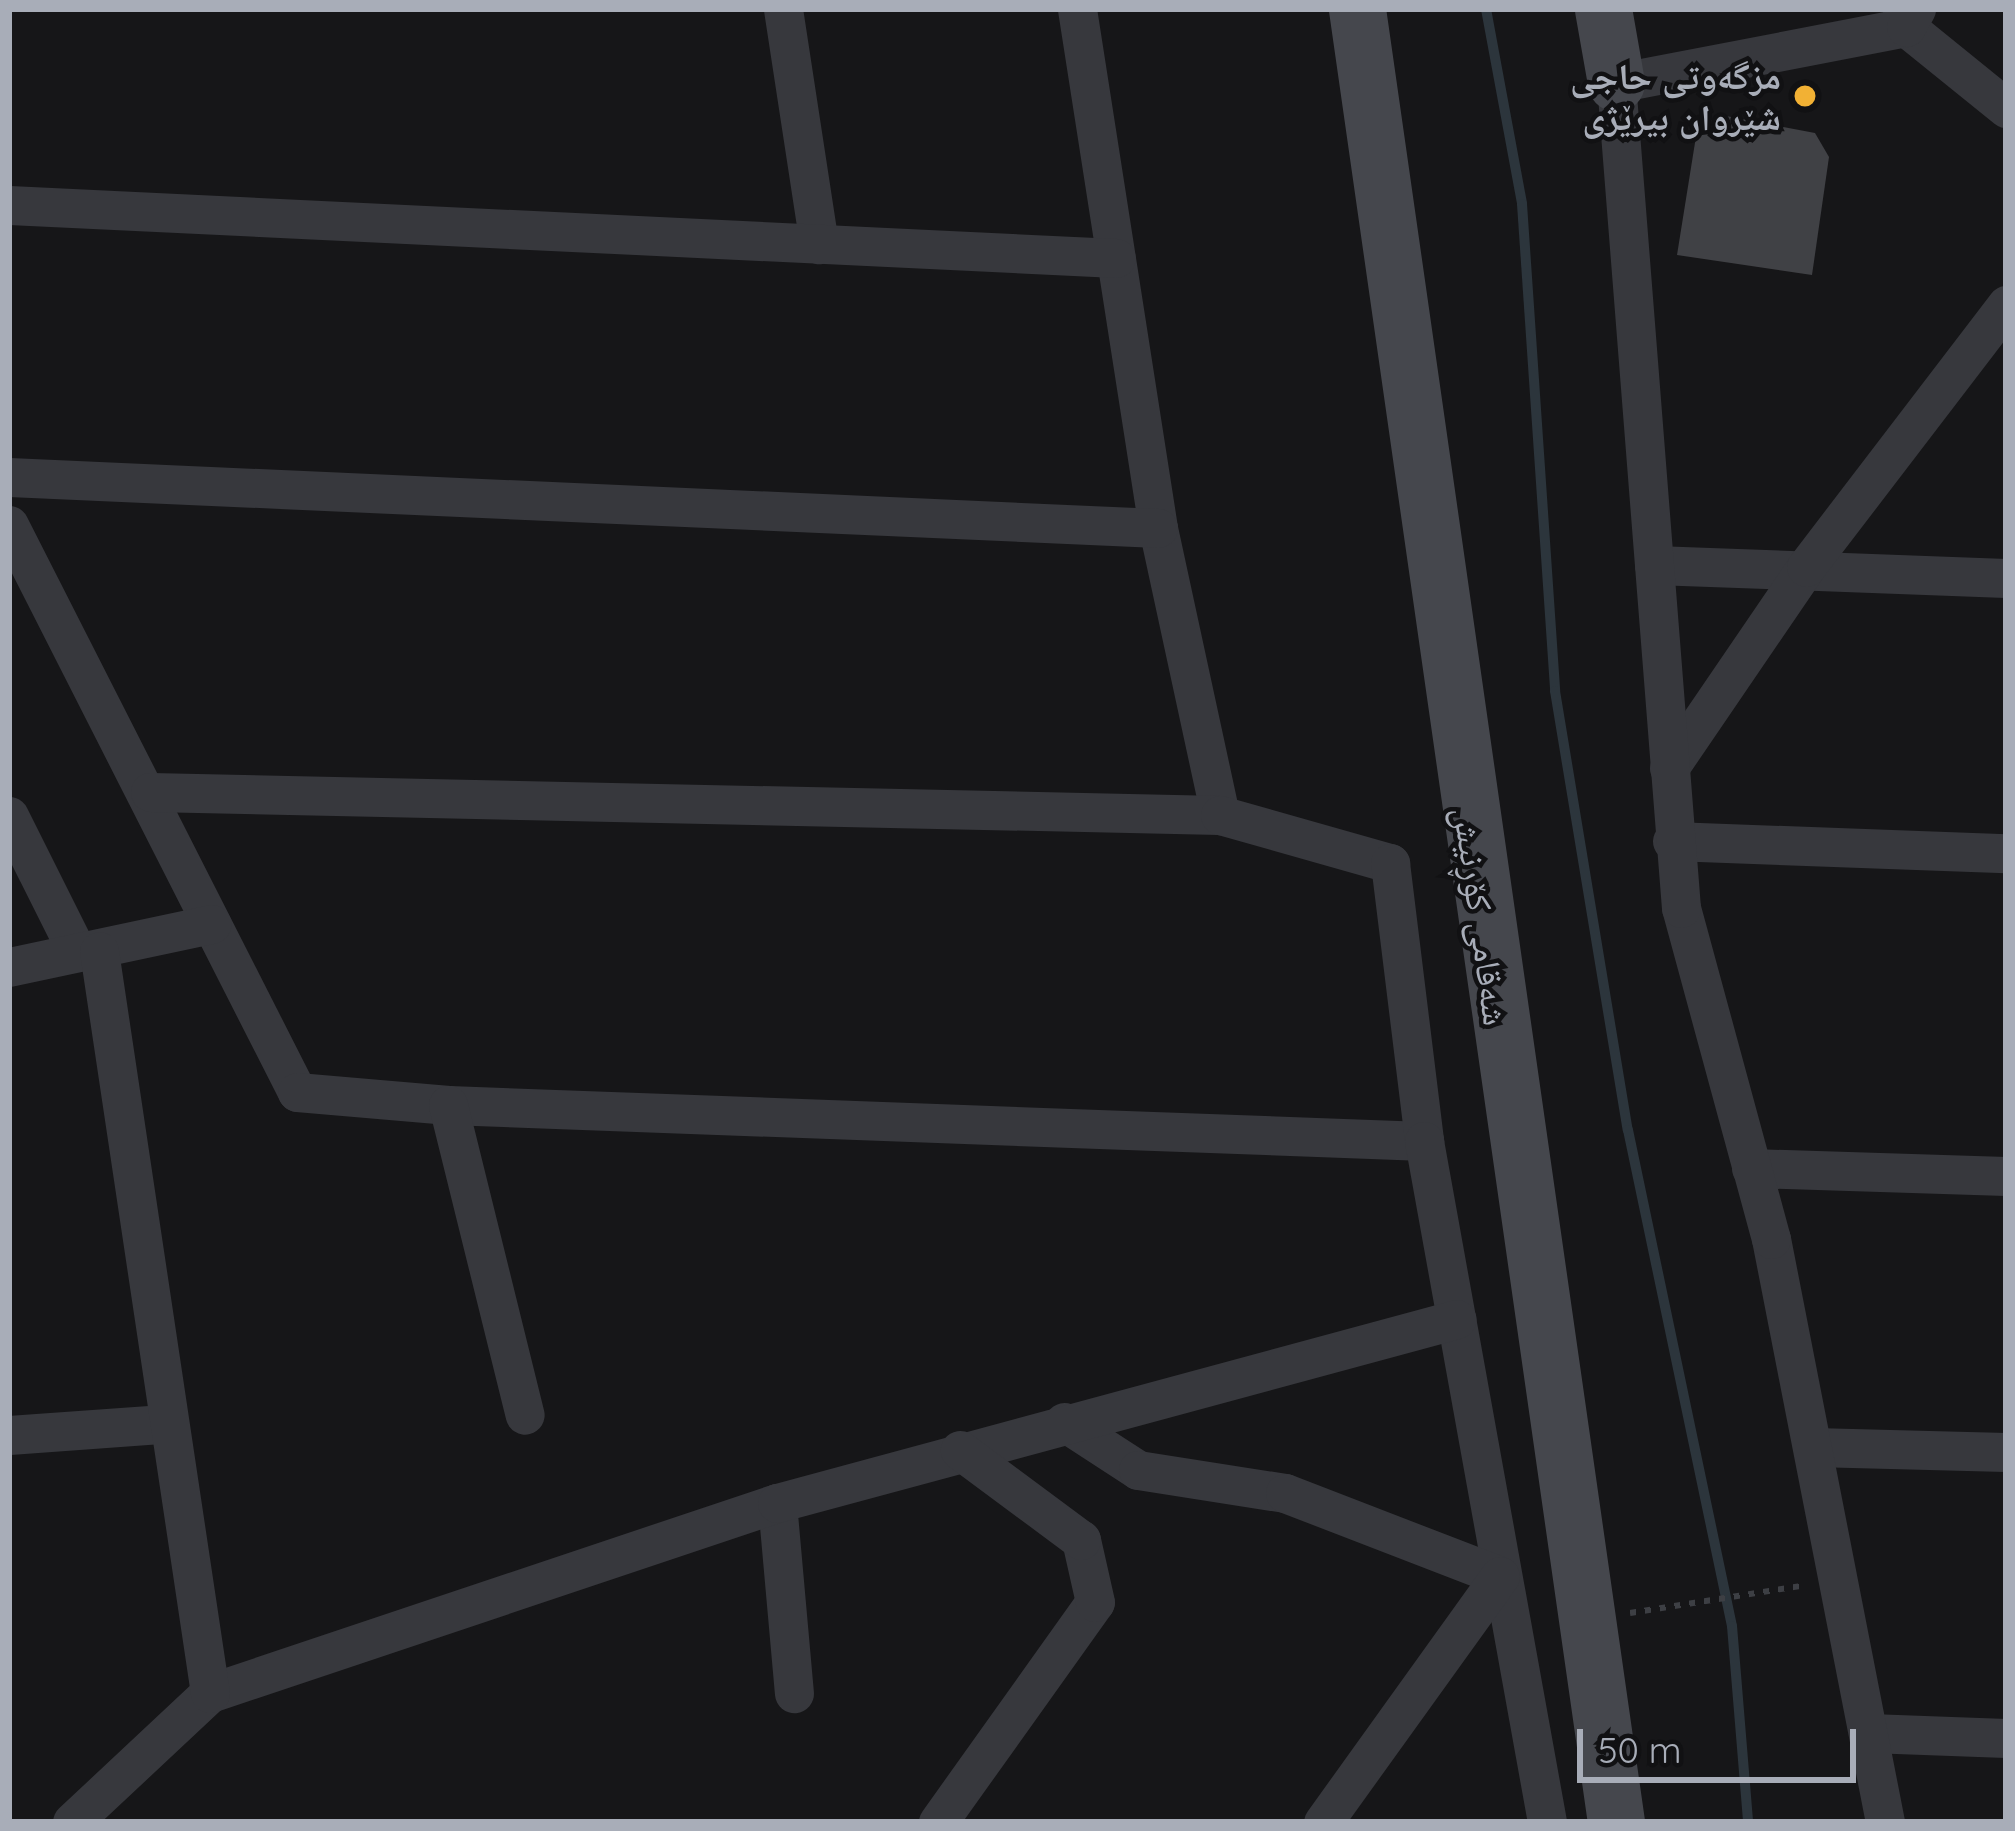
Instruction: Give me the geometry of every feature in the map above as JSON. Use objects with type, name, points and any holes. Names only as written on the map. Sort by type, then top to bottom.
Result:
[{"type":"main road","name":"شەقامی کۆڕنیش","points":[[1357,9],[1616,1822]]},
{"type":"main road","points":[[1603,9],[1616,83]]},
{"type":"street","points":[[783,9],[819,244]]},
{"type":"street","points":[[1077,9],[1158,528],[1220,815]]},
{"type":"street","points":[[1885,1822],[1813,1447],[1751,1168],[1681,908],[1672,841],[1616,83],[1908,15],[2006,108]]},
{"type":"street","points":[[9,205],[1116,258]]},
{"type":"street","points":[[1669,768],[1806,567],[2003,314]]},
{"type":"street","points":[[9,477],[1158,528]]},
{"type":"street","points":[[9,525],[298,1091],[448,1105],[1424,1141]]},
{"type":"street","points":[[1654,565],[1806,567],[2006,578]]},
{"type":"street","points":[[149,793],[1220,815],[1390,863],[1424,1141],[1547,1822]]},
{"type":"street","points":[[9,816],[87,951],[210,1693]]},
{"type":"street","points":[[1672,841],[2006,853]]},
{"type":"street","points":[[9,967],[211,924]]},
{"type":"street","points":[[448,1105],[525,1415]]},
{"type":"street","points":[[1751,1168],[2006,1176]]},
{"type":"street","points":[[73,1822],[210,1693],[777,1503],[1457,1319]]},
{"type":"street","points":[[1064,1422],[1138,1470],[1285,1493],[1500,1576]]},
{"type":"street","points":[[9,1436],[164,1424]]},
{"type":"street","points":[[1813,1447],[2006,1453]]},
{"type":"street","points":[[938,1822],[1095,1602],[1081,1540],[960,1450]]},
{"type":"street","points":[[777,1503],[794,1693]]},
{"type":"street","points":[[1323,1822],[1500,1576]]},
{"type":"street","points":[[1869,1733],[2006,1738]]},
{"type":"path","points":[[1663,1609],[1783,1589]]},
{"type":"building","points":[[1726,116],[1815,133],[1829,157],[1812,275],[1677,255],[1698,124]]},
{"type":"waterway","points":[[1486,9],[1522,204],[1555,691],[1628,1130],[1732,1626],[1748,1822]]},
{"type":"place","name":"مزگەوتی حاجی شێروان بیرێژی","points":[[1805,96]]}]
